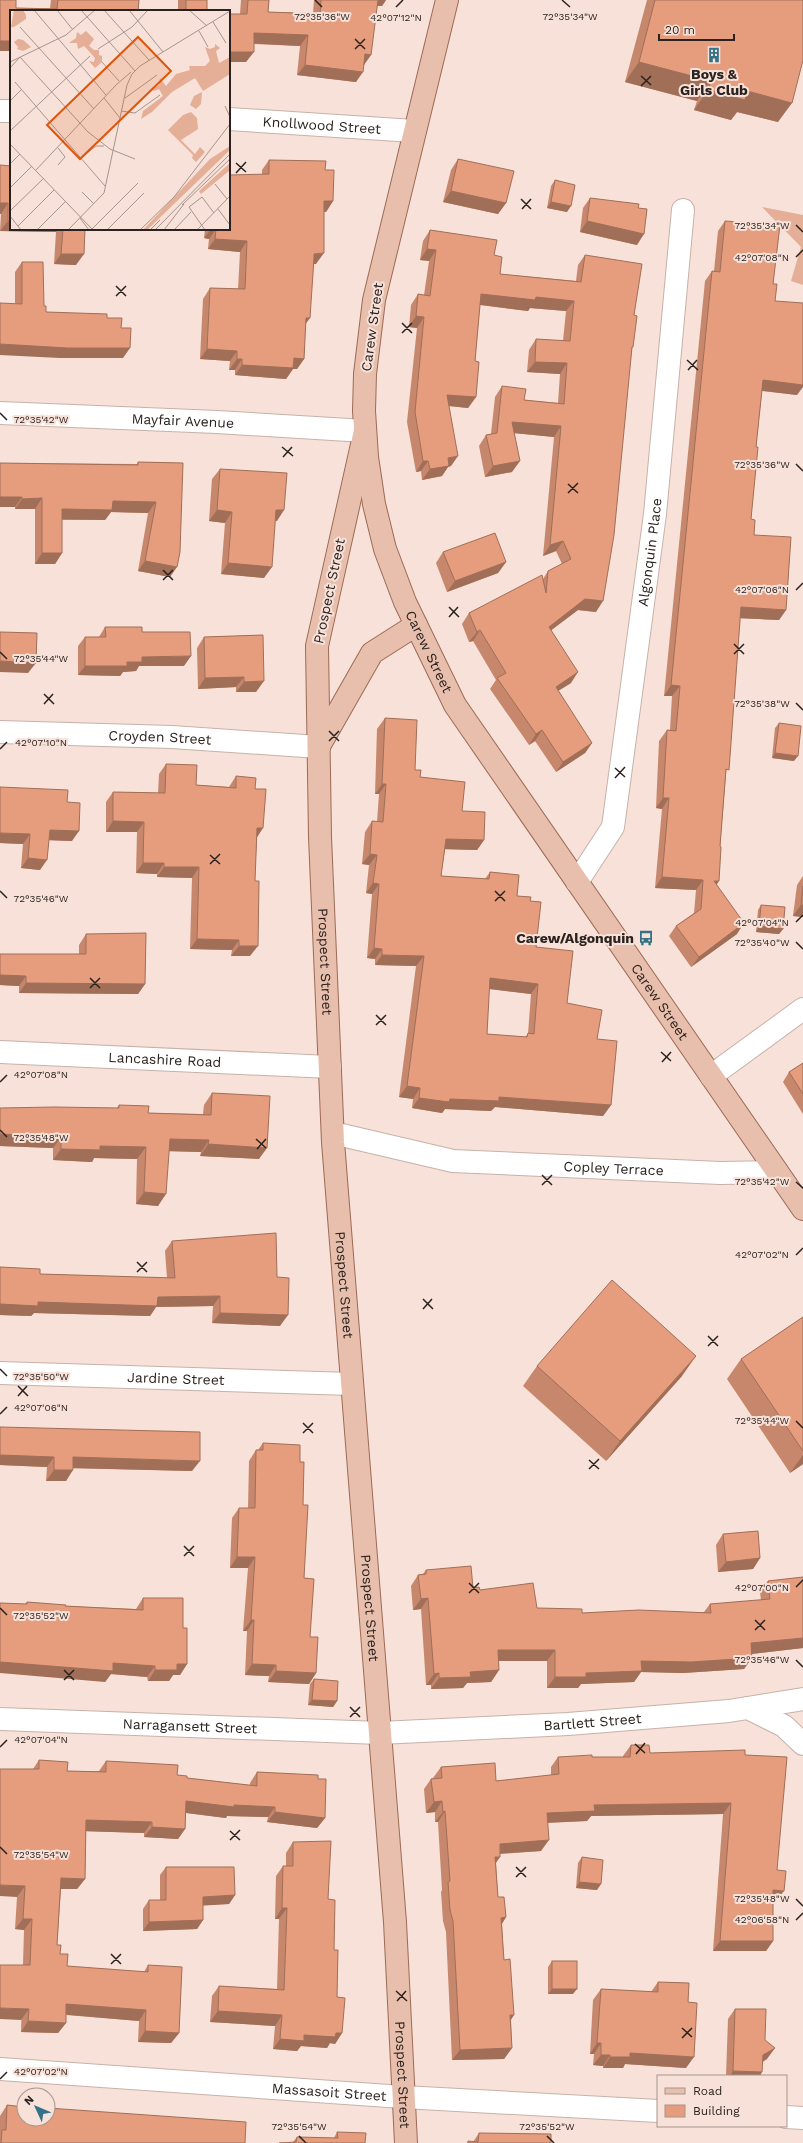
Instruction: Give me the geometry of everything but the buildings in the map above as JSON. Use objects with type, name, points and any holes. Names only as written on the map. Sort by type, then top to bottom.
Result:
[{"type":"main road","name":"Carew Street","points":[[447,0],[374,300],[365,374],[365,431],[374,504],[385,549],[405,602],[455,705],[803,1209]]},
{"type":"main road","name":"Prospect Street","points":[[365,431],[317,646],[320,837],[332,1133],[394,1922],[406,2143]]},
{"type":"main road","points":[[319,747],[372,654],[416,625]]},
{"type":"street","name":"Knollwood Street","points":[[230,119],[414,131]]},
{"type":"street","name":"Algonquin Place","points":[[577,882],[613,827],[655,514],[683,210]]},
{"type":"street","name":"Mayfair Avenue","points":[[0,413],[217,422],[365,431]]},
{"type":"street","name":"Croyden Street","points":[[0,732],[172,737],[319,747]]},
{"type":"street","points":[[711,1076],[803,1009]]},
{"type":"street","name":"Lancashire Road","points":[[0,1052],[330,1067]]},
{"type":"street","name":"Copley Terrace","points":[[332,1133],[453,1161],[720,1173],[777,1172]]},
{"type":"street","name":"Jardine Street","points":[[0,1373],[352,1384]]},
{"type":"street","name":"Bartlett Street","points":[[380,1733],[568,1724],[748,1708],[803,1699]]},
{"type":"street","points":[[748,1708],[784,1726],[803,1744]]},
{"type":"street","name":"Narragansett Street","points":[[0,1719],[380,1733]]},
{"type":"street","name":"Massasoit Street","points":[[0,2069],[403,2097],[657,2111]]},
{"type":"street","points":[[787,2118],[803,2118]]},
{"type":"shaded area","points":[[762,207],[803,215],[803,285],[791,281],[801,247]]},
{"type":"place","name":"Boys & Girls Club","points":[[714,55]]},
{"type":"place","name":"Carew/Algonquin","points":[[646,938]]}]
